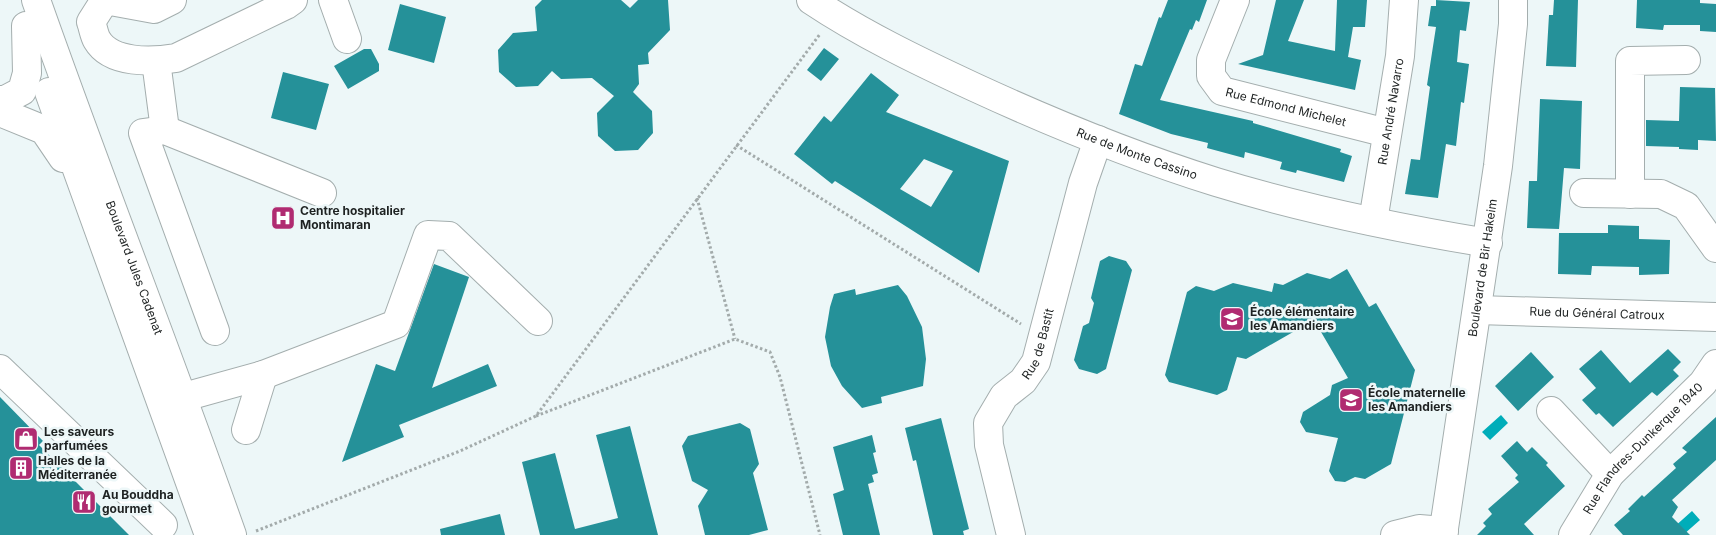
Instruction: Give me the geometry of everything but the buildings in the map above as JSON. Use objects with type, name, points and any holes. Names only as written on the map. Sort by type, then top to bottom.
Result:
[{"type":"street","name":"Boulevard Jules Cadenat","points":[[16,0],[206,524]]},
{"type":"street","name":"Boulevard Jules Cadenat","points":[[36,0],[184,397],[242,534]]},
{"type":"street","points":[[172,0],[154,8],[105,0],[91,22],[97,40],[112,56],[156,61],[176,58],[286,5],[292,0]]},
{"type":"street","points":[[333,0],[347,39]]},
{"type":"street","name":"Rue de Monte Cassino","points":[[811,0],[834,15],[919,61],[1020,108],[1098,140],[1216,182],[1373,221],[1488,243]]},
{"type":"street","name":"Rue Edmond Michelet","points":[[1235,0],[1211,60],[1211,76],[1222,90],[1387,133]]},
{"type":"street","name":"Rue André Navarro","points":[[1373,221],[1400,56],[1404,0]]},
{"type":"street","name":"Boulevard de Bir Hakeim","points":[[1443,533],[1488,243],[1502,128],[1513,0]]},
{"type":"street","points":[[0,100],[5,100],[22,91],[27,73],[26,26]]},
{"type":"street","points":[[1630,194],[1630,61],[1686,60]]},
{"type":"street","points":[[156,61],[165,130]]},
{"type":"street","points":[[0,112],[44,130],[83,188]]},
{"type":"street","points":[[215,331],[143,132],[165,130],[322,193]]},
{"type":"street","name":"Rue de Bastit","points":[[1011,535],[990,445],[988,423],[1004,396],[1023,382],[1036,362],[1083,183],[1098,140]]},
{"type":"street","points":[[1584,193],[1661,194],[1686,206],[1716,248]]},
{"type":"street","points":[[184,397],[263,375],[396,324],[428,235],[449,236],[538,321]]},
{"type":"street","name":"Rue du Général Catroux","points":[[1477,310],[1716,317]]},
{"type":"street","name":"Rue Flandres-Dunkerque 1940","points":[[1573,535],[1610,474],[1703,383],[1716,364]]},
{"type":"street","points":[[0,369],[159,530],[206,524]]},
{"type":"street","points":[[246,430],[263,375]]},
{"type":"street","points":[[1551,411],[1610,474]]},
{"type":"street","points":[[1395,535],[1419,529],[1443,533]]},
{"type":"path","points":[[536,416],[736,144],[834,15]]},
{"type":"path","points":[[736,144],[1042,337]]},
{"type":"path","points":[[697,197],[735,339]]},
{"type":"path","points":[[242,534],[460,451],[536,416],[735,339],[770,352],[780,376],[820,535]]},
{"type":"water","points":[[1501,415],[1508,423],[1490,440],[1482,432]]},
{"type":"water","points":[[1692,511],[1700,520],[1683,535],[1673,528]]},
{"type":"place","name":"Centre hospitalier Montimaran","points":[[283,218]]},
{"type":"place","name":"École élémentaire les Amandiers","points":[[1232,319]]},
{"type":"place","name":"École maternelle les Amandiers","points":[[1351,400]]},
{"type":"place","name":"Les saveurs parfumées","points":[[26,439]]},
{"type":"place","name":"Halles de la Méditerranée","points":[[21,468]]},
{"type":"place","name":"Au Bouddha gourmet","points":[[84,502]]}]
